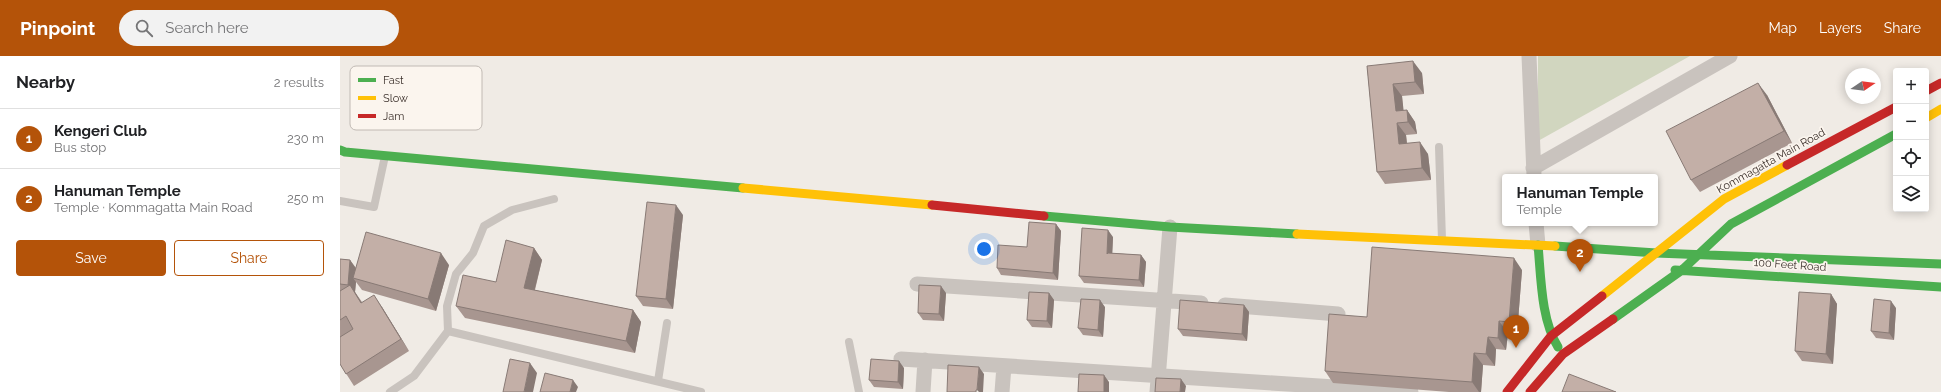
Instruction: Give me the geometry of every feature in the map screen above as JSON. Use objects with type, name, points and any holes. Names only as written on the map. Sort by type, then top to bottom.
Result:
[{"type":"main road","points":[[1929,89],[1941,83]]},
{"type":"main road","name":"Kommagatta Main Road","points":[[1508,392],[1550,336],[1724,199],[1893,109]]},
{"type":"main road","points":[[1929,116],[1941,109]]},
{"type":"main road","points":[[1530,392],[1563,354],[1682,270],[1731,224],[1893,136]]},
{"type":"main road","name":"100 Feet Road","points":[[340,150],[346,152],[386,156],[1170,227],[1442,242],[1538,245],[1656,253],[1941,264]]},
{"type":"main road","points":[[1538,245],[1542,291],[1550,336],[1563,354]]},
{"type":"main road","points":[[1638,267],[1652,268]]},
{"type":"main road","name":"100 Feet Road","points":[[1667,269],[1941,287]]},
{"type":"street","points":[[1529,56],[1534,172],[1730,56]]},
{"type":"street","points":[[1536,226],[1538,245]]},
{"type":"street","points":[[1157,392],[1170,227]]},
{"type":"street","points":[[917,284],[1164,300],[1338,314]]},
{"type":"street","points":[[901,359],[1004,366],[1080,378],[1158,376],[1411,392]]},
{"type":"street","points":[[923,392],[925,360]]},
{"type":"street","points":[[1002,392],[1004,366]]},
{"type":"lane","points":[[1439,147],[1442,242]]},
{"type":"lane","points":[[340,201],[374,207],[386,156]]},
{"type":"lane","points":[[390,392],[414,376],[448,331],[447,306],[456,274],[473,253],[484,226],[512,210],[554,199]]},
{"type":"lane","points":[[658,382],[667,323]]},
{"type":"lane","points":[[448,331],[701,392]]},
{"type":"lane","points":[[849,342],[859,392]]},
{"type":"green space","points":[[1538,56],[1690,56],[1538,141]]},
{"type":"building","points":[[1413,61],[1415,82],[1393,84],[1396,111],[1407,110],[1408,122],[1397,123],[1399,144],[1420,142],[1422,168],[1377,172],[1367,66]]},
{"type":"building","points":[[1758,83],[1784,131],[1691,180],[1666,131]]},
{"type":"building","points":[[647,202],[676,205],[666,299],[636,296]]},
{"type":"building","points":[[1029,222],[1056,224],[1053,273],[997,268],[998,245],[1027,247]]},
{"type":"building","points":[[1082,228],[1108,230],[1107,254],[1141,255],[1139,280],[1079,276]]},
{"type":"building","points":[[366,232],[441,253],[428,299],[353,278]]},
{"type":"building","points":[[506,240],[534,248],[524,288],[633,310],[626,341],[456,306],[463,275],[496,282]]},
{"type":"building","points":[[1372,247],[1514,258],[1509,322],[1499,321],[1498,338],[1488,337],[1486,354],[1474,353],[1472,382],[1325,371],[1329,314],[1367,317]]},
{"type":"building","points":[[340,259],[350,260],[348,285],[340,284]]},
{"type":"building","points":[[350,285],[361,303],[374,295],[401,339],[346,374],[340,364],[340,337],[353,329],[346,316],[340,320],[340,291]]},
{"type":"building","points":[[919,285],[941,286],[939,314],[918,313]]},
{"type":"building","points":[[1029,292],[1049,293],[1047,321],[1027,320]]},
{"type":"building","points":[[1799,292],[1831,294],[1826,354],[1795,351]]},
{"type":"building","points":[[1081,299],[1100,300],[1098,330],[1078,328]]},
{"type":"building","points":[[1874,299],[1891,301],[1889,333],[1871,331]]},
{"type":"building","points":[[1180,300],[1244,305],[1242,334],[1178,329]]},
{"type":"building","points":[[510,359],[530,363],[524,392],[503,392]]},
{"type":"building","points":[[871,359],[899,361],[898,382],[869,380]]},
{"type":"building","points":[[948,365],[979,367],[976,392],[947,392]]},
{"type":"building","points":[[545,373],[573,380],[570,392],[540,392]]},
{"type":"building","points":[[1079,374],[1104,375],[1104,392],[1078,392]]},
{"type":"building","points":[[1569,374],[1616,392],[1562,392]]},
{"type":"building","points":[[1156,378],[1181,379],[1180,392],[1155,392]]},
{"type":"traffic: fast","points":[[1613,319],[1682,270],[1731,224],[1893,136]]},
{"type":"traffic: fast","points":[[340,150],[345,152],[743,188]]},
{"type":"traffic: fast","points":[[1044,216],[1170,227],[1297,234]]},
{"type":"traffic: fast","points":[[1538,245],[1545,311],[1552,336],[1558,347]]},
{"type":"traffic: fast","points":[[1555,246],[1656,253],[1941,264]]},
{"type":"traffic: fast","points":[[1675,270],[1941,287]]},
{"type":"traffic: slow","points":[[1929,116],[1941,109]]},
{"type":"traffic: slow","points":[[1602,296],[1724,199],[1787,165]]},
{"type":"traffic: slow","points":[[743,188],[932,205]]},
{"type":"traffic: slow","points":[[1297,234],[1555,246]]},
{"type":"traffic: jam","points":[[1929,89],[1941,83]]},
{"type":"traffic: jam","points":[[1787,165],[1893,109]]},
{"type":"traffic: jam","points":[[932,205],[1044,216]]},
{"type":"traffic: jam","points":[[1507,392],[1551,336],[1602,296]]},
{"type":"traffic: jam","points":[[1530,392],[1563,354],[1613,319]]},
{"type":"place","name":"Hanuman Temple","points":[[1580,272]]},
{"type":"place","name":"Kengeri Club","points":[[1516,348]]}]
